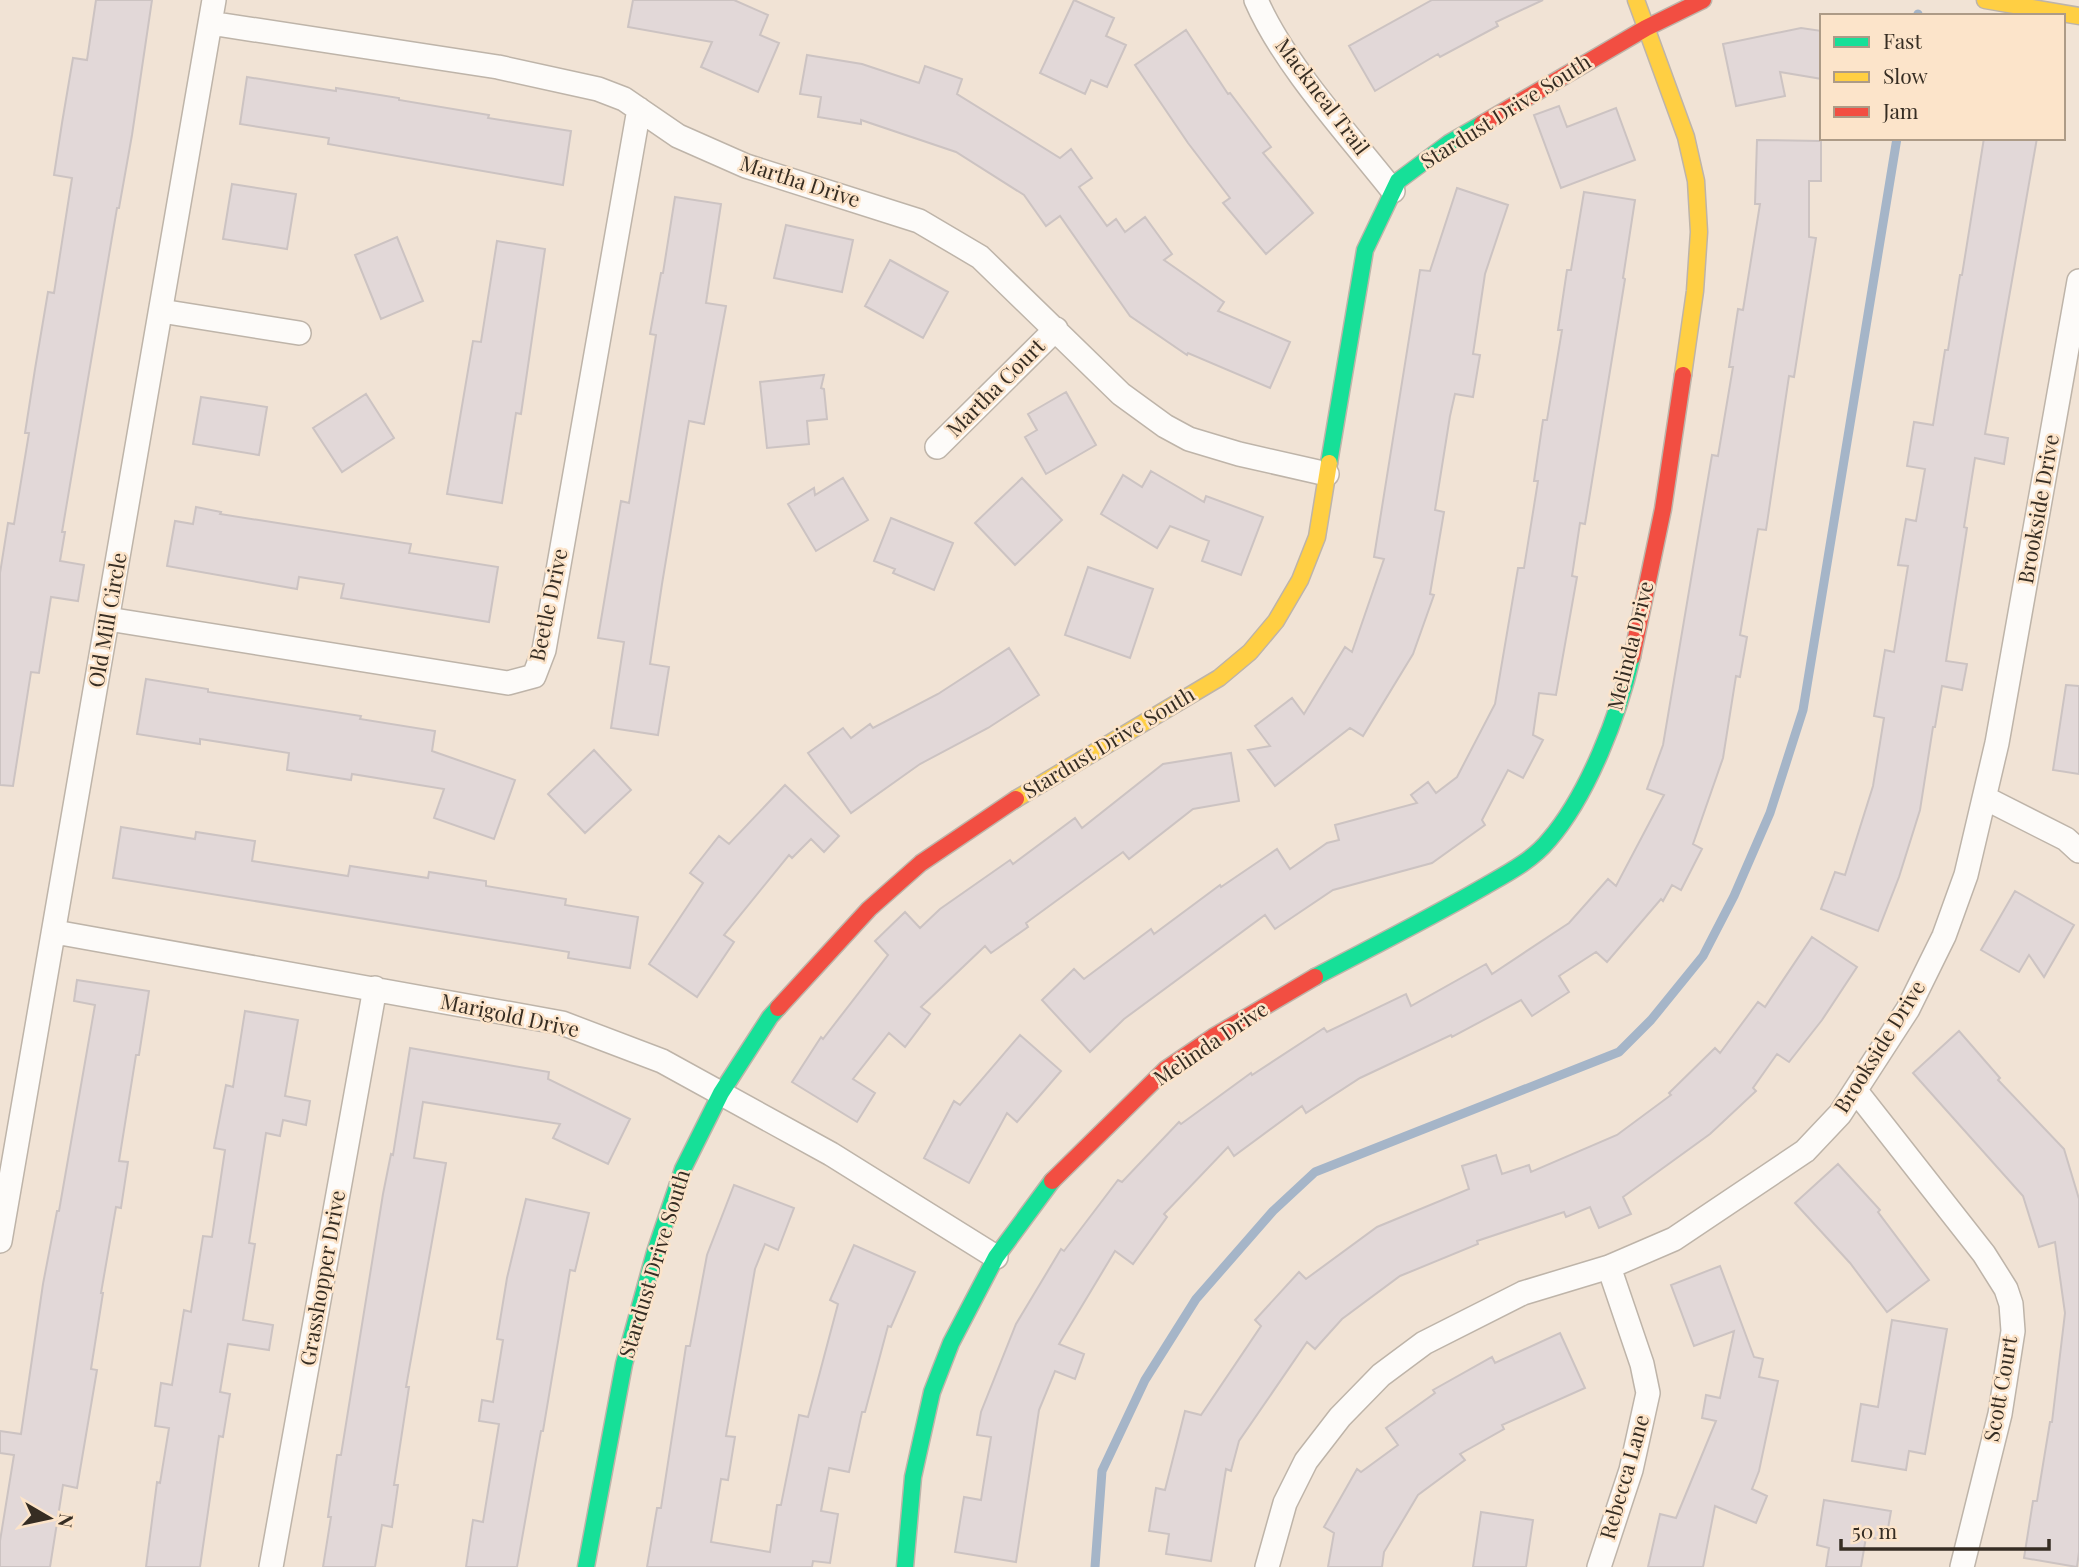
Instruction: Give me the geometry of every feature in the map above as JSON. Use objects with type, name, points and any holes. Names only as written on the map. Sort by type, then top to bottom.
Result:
[{"type":"street","name":"Old Mill Circle","points":[[0,1241],[214,0]]},
{"type":"street","name":"Mackneal Trail","points":[[1256,0],[1261,13],[1298,69],[1393,191]]},
{"type":"street","name":"Melinda Drive","points":[[905,1567],[914,1477],[932,1392],[951,1343],[996,1258],[1054,1179],[1166,1069],[1213,1037],[1291,990],[1452,905],[1524,863],[1549,841],[1572,808],[1595,764],[1625,688],[1663,509],[1695,291],[1699,232],[1696,181],[1686,137],[1636,0]]},
{"type":"street","name":"Stardust Drive South","points":[[586,1567],[624,1364],[655,1252],[683,1169],[721,1093],[770,1017],[869,909],[921,863],[1037,785],[1219,678],[1250,652],[1276,621],[1300,580],[1317,537],[1365,250],[1398,181],[1449,143],[1646,28],[1703,0]]},
{"type":"street","points":[[1985,0],[2079,16]]},
{"type":"street","name":"Martha Drive","points":[[210,23],[498,67],[598,89],[624,99],[678,136],[746,166],[919,221],[980,257],[1121,394],[1165,426],[1189,439],[1239,454],[1327,474]]},
{"type":"street","name":"Beetle Drive","points":[[108,620],[508,683],[534,676],[544,650],[639,109]]},
{"type":"street","name":"Brookside Drive","points":[[1267,1567],[1285,1503],[1306,1461],[1340,1417],[1381,1375],[1424,1343],[1523,1293],[1609,1266],[1674,1239],[1805,1151],[1840,1114],[1908,1009],[1944,936],[1966,875],[1985,798],[2074,348],[2079,281]]},
{"type":"street","points":[[162,311],[299,333]]},
{"type":"street","name":"Martha Court","points":[[937,447],[1056,329]]},
{"type":"street","points":[[1985,798],[2066,839],[2079,851]]},
{"type":"street","name":"Marigold Drive","points":[[55,932],[562,1023],[662,1061],[831,1154],[996,1258]]},
{"type":"street","name":"Grasshopper Drive","points":[[271,1567],[375,988]]},
{"type":"street","name":"Scott Court","points":[[1856,1091],[1984,1254],[2006,1289],[2011,1304],[2013,1331],[2000,1414],[1962,1567]]},
{"type":"street","name":"Rebecca Lane","points":[[1599,1567],[1631,1470],[1648,1393],[1642,1364],[1609,1266]]},
{"type":"building","points":[[96,0],[152,0],[132,135],[62,532],[65,532],[60,561],[84,565],[78,601],[51,597],[39,673],[31,672],[13,786],[0,785],[0,573],[8,523],[14,524],[29,433],[25,433],[35,369],[48,292],[54,293],[72,178],[54,175],[62,123],[73,58],[87,60]]},
{"type":"building","points":[[633,0],[734,0],[768,15],[760,35],[779,43],[758,92],[701,67],[712,42],[628,27]]},
{"type":"building","points":[[1074,0],[1114,18],[1106,36],[1126,45],[1107,87],[1091,80],[1085,94],[1040,73]]},
{"type":"building","points":[[1432,0],[1543,0],[1496,22],[1498,26],[1440,57],[1438,54],[1375,91],[1349,46]]},
{"type":"building","points":[[1801,28],[1820,31],[1820,79],[1780,72],[1785,96],[1736,106],[1723,44]]},
{"type":"building","points":[[1186,30],[1228,94],[1230,93],[1271,147],[1263,153],[1313,213],[1266,254],[1223,203],[1230,198],[1188,143],[1135,65]]},
{"type":"building","points":[[807,55],[862,64],[919,83],[925,66],[962,79],[957,94],[1060,158],[1071,149],[1092,178],[1079,187],[1107,226],[1116,219],[1125,232],[1145,217],[1172,254],[1164,260],[1224,302],[1218,311],[1290,342],[1270,388],[1188,353],[1187,355],[1130,316],[1060,216],[1046,226],[1024,195],[956,152],[861,120],[861,124],[818,117],[821,97],[800,94]]},
{"type":"building","points":[[247,77],[399,98],[489,115],[488,118],[571,131],[563,185],[328,144],[329,138],[240,124]]},
{"type":"building","points":[[1559,106],[1567,127],[1616,108],[1635,160],[1561,188],[1534,115]]},
{"type":"building","points":[[1757,140],[1821,141],[1821,181],[1809,181],[1809,237],[1816,238],[1794,377],[1789,376],[1766,530],[1758,529],[1740,635],[1747,637],[1740,677],[1736,676],[1723,758],[1693,844],[1702,849],[1681,890],[1672,885],[1663,901],[1661,899],[1607,962],[1596,952],[1559,976],[1569,992],[1532,1016],[1521,1000],[1452,1037],[1451,1035],[1360,1078],[1306,1113],[1302,1106],[1234,1156],[1228,1147],[1164,1214],[1167,1217],[1133,1264],[1115,1251],[1059,1344],[1084,1354],[1075,1379],[1055,1371],[1039,1410],[1016,1562],[955,1552],[964,1497],[981,1500],[991,1437],[977,1435],[981,1412],[1016,1324],[1061,1249],[1064,1251],[1118,1180],[1122,1182],[1179,1122],[1181,1124],[1251,1073],[1252,1075],[1324,1028],[1327,1032],[1406,994],[1411,1006],[1486,964],[1492,974],[1569,923],[1608,879],[1616,886],[1664,795],[1647,789],[1663,745],[1712,455],[1718,456],[1733,367],[1729,367],[1738,309],[1743,310],[1760,204],[1755,204]]},
{"type":"building","points":[[1984,140],[2037,140],[1985,434],[2008,438],[2004,464],[1975,458],[1964,527],[1967,528],[1946,661],[1967,664],[1962,690],[1942,686],[1920,810],[1899,877],[1878,931],[1821,909],[1835,872],[1845,875],[1873,786],[1884,718],[1874,716],[1885,650],[1894,652],[1908,566],[1898,565],[1906,519],[1916,521],[1925,469],[1907,466],[1914,422],[1933,425],[1945,350],[1948,350]]},
{"type":"building","points":[[232,184],[296,194],[287,249],[223,239]]},
{"type":"building","points":[[1457,188],[1508,205],[1485,274],[1473,354],[1480,355],[1473,397],[1455,394],[1450,416],[1435,510],[1444,512],[1430,594],[1434,595],[1413,654],[1363,736],[1350,728],[1275,786],[1248,750],[1270,746],[1255,726],[1292,698],[1304,714],[1345,647],[1352,652],[1384,559],[1374,557],[1420,270],[1430,271]]},
{"type":"building","points":[[1584,192],[1635,200],[1623,278],[1625,279],[1585,524],[1580,523],[1572,576],[1577,577],[1556,695],[1539,693],[1533,735],[1543,740],[1523,778],[1508,770],[1482,820],[1485,825],[1432,863],[1333,890],[1275,929],[1265,915],[1124,1019],[1090,1052],[1042,1000],[1074,969],[1084,979],[1151,929],[1154,934],[1220,885],[1221,887],[1277,849],[1290,869],[1327,843],[1339,840],[1335,825],[1417,803],[1411,795],[1428,782],[1436,793],[1457,777],[1495,704],[1518,568],[1524,568],[1538,481],[1534,481],[1543,420],[1547,420],[1562,330],[1558,330],[1567,270],[1571,270]]},
{"type":"building","points":[[675,197],[721,204],[706,303],[726,306],[704,424],[689,421],[662,584],[650,664],[669,667],[658,735],[611,728],[624,642],[598,638],[621,501],[629,503],[656,335],[650,334]]},
{"type":"building","points":[[786,225],[853,240],[842,292],[774,278]]},
{"type":"building","points":[[397,237],[423,301],[381,319],[355,255]]},
{"type":"building","points":[[497,241],[545,249],[521,414],[516,413],[502,503],[447,494],[473,341],[481,342]]},
{"type":"building","points":[[890,260],[948,292],[923,338],[865,306]]},
{"type":"building","points":[[824,375],[821,388],[824,389],[827,419],[807,421],[809,444],[767,448],[760,382]]},
{"type":"building","points":[[1066,392],[1096,445],[1046,474],[1025,437],[1037,430],[1028,414]]},
{"type":"building","points":[[366,394],[394,438],[342,472],[313,428]]},
{"type":"building","points":[[201,397],[267,407],[259,455],[193,444]]},
{"type":"building","points":[[1151,471],[1204,502],[1206,496],[1263,517],[1241,575],[1202,561],[1209,541],[1170,526],[1157,548],[1101,514],[1123,475],[1142,487]]},
{"type":"building","points":[[843,478],[868,520],[816,551],[788,504],[814,488],[815,495]]},
{"type":"building","points":[[1022,478],[1062,520],[1015,565],[975,523]]},
{"type":"building","points":[[196,507],[221,512],[220,514],[411,544],[409,553],[498,567],[489,622],[341,598],[344,584],[299,577],[297,589],[167,566],[175,521],[193,524]]},
{"type":"building","points":[[891,518],[953,543],[934,590],[893,573],[895,569],[874,561]]},
{"type":"building","points":[[1088,567],[1153,589],[1130,658],[1065,635]]},
{"type":"building","points":[[1009,648],[1039,695],[988,728],[920,764],[851,813],[808,753],[843,728],[851,738],[870,724],[873,728],[938,694]]},
{"type":"building","points":[[146,679],[435,731],[432,751],[515,780],[494,839],[434,818],[444,789],[352,774],[351,780],[287,770],[289,753],[200,739],[200,744],[137,734]]},
{"type":"building","points":[[2066,685],[2079,686],[2079,774],[2053,770]]},
{"type":"building","points":[[594,750],[631,790],[585,833],[548,794]]},
{"type":"building","points":[[1231,753],[1239,801],[1193,809],[1129,859],[1123,852],[1026,923],[1028,927],[991,953],[985,946],[921,1007],[930,1014],[905,1047],[889,1033],[853,1079],[875,1093],[857,1122],[792,1082],[821,1037],[823,1039],[888,955],[875,941],[905,912],[920,928],[940,909],[1010,860],[1013,864],[1075,818],[1082,828],[1163,764]]},
{"type":"building","points":[[785,785],[839,836],[824,852],[811,839],[792,858],[789,855],[724,935],[734,942],[697,997],[649,964],[703,883],[690,873],[719,836],[729,844]]},
{"type":"building","points":[[121,827],[195,839],[196,832],[255,841],[252,861],[348,876],[350,866],[428,878],[429,872],[486,881],[486,886],[566,899],[565,905],[638,917],[630,968],[568,958],[569,952],[113,878]]},
{"type":"building","points":[[2015,891],[2074,925],[2044,977],[2029,955],[2019,972],[1981,950]]},
{"type":"building","points":[[1812,937],[1857,967],[1822,1020],[1789,1062],[1777,1054],[1753,1088],[1756,1091],[1710,1134],[1623,1197],[1631,1214],[1599,1228],[1590,1207],[1566,1217],[1564,1212],[1477,1241],[1478,1244],[1400,1276],[1342,1319],[1315,1349],[1307,1342],[1239,1441],[1231,1471],[1226,1469],[1211,1561],[1166,1554],[1169,1534],[1149,1531],[1156,1488],[1165,1490],[1185,1411],[1201,1415],[1261,1326],[1255,1320],[1299,1272],[1306,1279],[1377,1227],[1469,1189],[1462,1166],[1496,1155],[1502,1174],[1529,1165],[1531,1172],[1617,1135],[1671,1095],[1669,1093],[1715,1048],[1720,1053],[1758,1002],[1765,1007]]},
{"type":"building","points":[[77,980],[149,991],[119,1161],[128,1162],[121,1208],[116,1207],[101,1293],[91,1369],[97,1370],[77,1488],[63,1485],[50,1567],[0,1567],[0,1541],[14,1455],[0,1453],[0,1431],[21,1434],[43,1284],[59,1211],[95,1005],[74,1001]]},
{"type":"building","points":[[245,1011],[298,1020],[285,1096],[310,1101],[306,1125],[283,1120],[280,1136],[266,1133],[249,1243],[255,1244],[243,1320],[273,1325],[269,1350],[228,1344],[220,1392],[230,1394],[223,1437],[219,1436],[200,1567],[146,1567],[157,1482],[160,1483],[169,1428],[155,1426],[161,1383],[172,1385],[184,1310],[191,1312],[203,1236],[212,1237],[225,1150],[214,1148],[226,1085],[233,1087]]},
{"type":"building","points":[[1959,1031],[2000,1078],[1998,1080],[2064,1149],[2079,1199],[2077,1567],[2024,1558],[2033,1501],[2037,1501],[2052,1422],[2065,1313],[2055,1242],[2039,1247],[2023,1196],[1913,1073]]},
{"type":"building","points":[[1020,1035],[1061,1071],[1017,1122],[1007,1113],[969,1183],[924,1158],[954,1101],[960,1105]]},
{"type":"building","points":[[410,1048],[549,1072],[548,1079],[630,1119],[608,1164],[553,1138],[560,1124],[423,1102],[414,1158],[446,1163],[406,1387],[409,1387],[394,1485],[398,1485],[392,1527],[382,1525],[375,1567],[323,1567],[337,1455],[341,1455],[383,1194],[391,1154],[393,1155]]},
{"type":"building","points":[[1838,1164],[1880,1210],[1878,1212],[1929,1280],[1887,1312],[1850,1263],[1795,1203]]},
{"type":"building","points":[[734,1185],[794,1208],[778,1250],[765,1244],[755,1269],[726,1436],[735,1437],[728,1480],[721,1479],[711,1542],[770,1552],[777,1505],[781,1505],[799,1415],[808,1417],[838,1304],[830,1300],[854,1245],[915,1272],[891,1327],[888,1326],[865,1412],[862,1412],[849,1472],[829,1468],[821,1511],[838,1514],[830,1563],[813,1561],[812,1567],[647,1567],[657,1508],[661,1508],[686,1346],[690,1346],[707,1255]]},
{"type":"building","points":[[526,1199],[589,1213],[575,1271],[570,1270],[517,1567],[466,1567],[473,1520],[483,1522],[499,1424],[479,1421],[482,1400],[493,1402],[503,1340],[497,1339],[507,1278]]},
{"type":"building","points":[[1720,1266],[1754,1357],[1763,1359],[1759,1377],[1778,1381],[1759,1471],[1752,1489],[1767,1496],[1756,1523],[1715,1506],[1703,1567],[1648,1567],[1660,1514],[1676,1518],[1716,1421],[1702,1418],[1706,1395],[1720,1398],[1734,1331],[1694,1346],[1671,1285]]},
{"type":"building","points":[[1892,1320],[1947,1329],[1925,1454],[1909,1451],[1906,1470],[1852,1461],[1861,1404],[1878,1407]]},
{"type":"building","points":[[1560,1333],[1585,1388],[1502,1425],[1504,1429],[1460,1454],[1465,1460],[1418,1495],[1384,1552],[1382,1567],[1328,1567],[1334,1533],[1324,1527],[1357,1469],[1361,1472],[1398,1445],[1386,1428],[1435,1393],[1433,1390],[1492,1357],[1495,1363]]},
{"type":"building","points":[[1824,1500],[1891,1511],[1886,1540],[1866,1537],[1861,1567],[1826,1567],[1829,1548],[1817,1545]]},
{"type":"building","points":[[1481,1512],[1533,1520],[1526,1567],[1473,1567]]},
{"type":"waterway","points":[[1095,1567],[1102,1471],[1145,1380],[1196,1299],[1273,1211],[1315,1172],[1619,1052],[1651,1020],[1703,956],[1734,896],[1770,813],[1803,710],[1897,140]]},
{"type":"traffic: fast","points":[[1329,463],[1365,250],[1398,181],[1449,143],[1482,124]]},
{"type":"traffic: fast","points":[[1315,977],[1517,868],[1542,848],[1563,822],[1589,777],[1619,703],[1632,657]]},
{"type":"traffic: fast","points":[[586,1567],[624,1364],[655,1252],[683,1169],[721,1093],[778,1008]]},
{"type":"traffic: fast","points":[[905,1567],[913,1477],[932,1392],[951,1343],[996,1257],[1052,1181]]},
{"type":"traffic: slow","points":[[1636,0],[1686,137],[1696,181],[1699,232],[1695,291],[1683,375]]},
{"type":"traffic: slow","points":[[1985,0],[2079,16]]},
{"type":"traffic: slow","points":[[1016,799],[1219,678],[1250,652],[1276,621],[1300,580],[1317,537],[1329,463]]},
{"type":"traffic: jam","points":[[1482,124],[1646,28],[1703,0]]},
{"type":"traffic: jam","points":[[1632,657],[1663,509],[1683,375]]},
{"type":"traffic: jam","points":[[778,1008],[869,909],[921,863],[1016,799]]},
{"type":"traffic: jam","points":[[1052,1181],[1166,1069],[1213,1037],[1315,977]]}]
